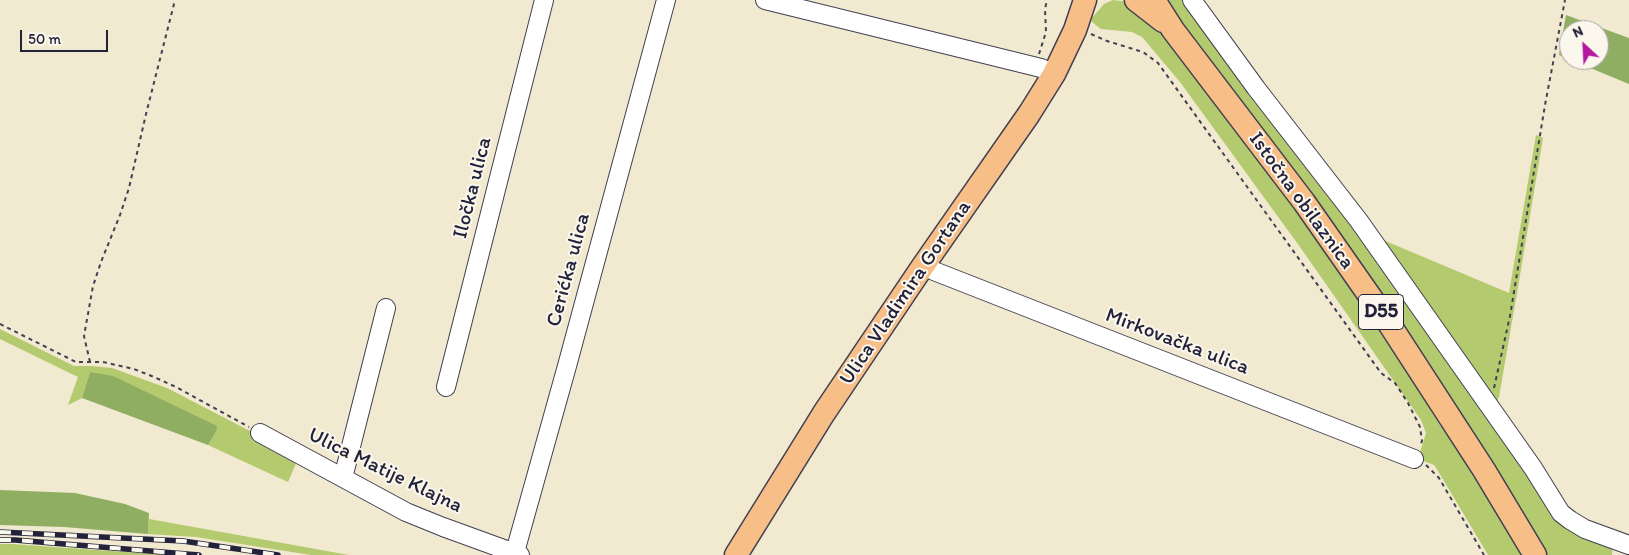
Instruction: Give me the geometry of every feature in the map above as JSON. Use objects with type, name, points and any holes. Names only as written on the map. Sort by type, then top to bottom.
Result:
[{"type":"main road","name":"Ulica Vladimira Gortana","points":[[1075,30],[1085,0]]},
{"type":"main road","name":"Ulica Vladimira Gortana","points":[[736,555],[824,413],[1029,114],[1044,70],[1100,0]]},
{"type":"main road","name":"Istočna obilaznica","points":[[1136,0],[1173,30]]},
{"type":"main road","name":"Istočna obilaznica","points":[[1154,0],[1173,30],[1304,202],[1390,325],[1484,470],[1535,555]]},
{"type":"street","name":"Iločka ulica","points":[[446,387],[544,0]]},
{"type":"street","name":"Cerićka ulica","points":[[517,554],[666,0]]},
{"type":"street","points":[[765,0],[1044,70]]},
{"type":"street","points":[[1192,0],[1256,88],[1359,221],[1533,468],[1561,513],[1585,528],[1629,545]]},
{"type":"street","name":"Mirkovačka ulica","points":[[923,266],[1414,460]]},
{"type":"street","points":[[343,478],[386,308]]},
{"type":"street","name":"Ulica Matije Klajna","points":[[260,432],[406,512],[517,554]]},
{"type":"path","points":[[90,362],[84,336],[93,286],[129,188],[175,0]]},
{"type":"path","points":[[1044,70],[1045,9],[1047,0]]},
{"type":"path","points":[[1490,408],[1510,316],[1545,105],[1565,0]]},
{"type":"path","points":[[1075,30],[1087,32],[1107,42],[1143,52],[1158,63],[1381,374],[1395,383],[1420,426],[1422,441],[1414,460],[1427,465],[1439,478],[1484,555]]},
{"type":"path","points":[[0,324],[76,362],[103,362],[134,369],[154,377],[260,432]]},
{"type":"green space","points":[[1113,0],[1128,2],[1154,21],[1300,211],[1298,213],[1411,378],[1441,427],[1446,427],[1526,555],[1488,555],[1434,465],[1418,459],[1426,433],[1421,420],[1300,247],[1180,82],[1142,37],[1132,32],[1101,29],[1092,22],[1091,19],[1104,4]]},
{"type":"green space","points":[[1160,0],[1186,0],[1305,160],[1559,516],[1613,545],[1612,555],[1546,555]]},
{"type":"green space","points":[[1566,15],[1580,20],[1565,20]]},
{"type":"green space","points":[[1609,31],[1629,38],[1629,84],[1595,70],[1609,70]]},
{"type":"green space","points":[[1536,135],[1543,138],[1499,397],[1495,406],[1376,237],[1509,293]]},
{"type":"green space","points":[[0,329],[74,366],[112,368],[167,388],[275,444],[297,461],[288,482],[208,445],[216,432],[90,372],[82,398],[68,405],[78,377],[0,339]]},
{"type":"green space","points":[[90,372],[113,376],[217,426],[216,432],[208,445],[82,398]]},
{"type":"green space","points":[[0,490],[75,493],[125,504],[149,513],[148,534],[64,527],[0,525]]},
{"type":"green space","points":[[149,519],[349,555],[311,555],[196,537],[148,534]]},
{"type":"green space","points":[[0,544],[12,544],[168,555],[0,555]]},
{"type":"railway","points":[[0,532],[183,541],[278,555]]},
{"type":"railway","points":[[0,540],[199,555]]}]
